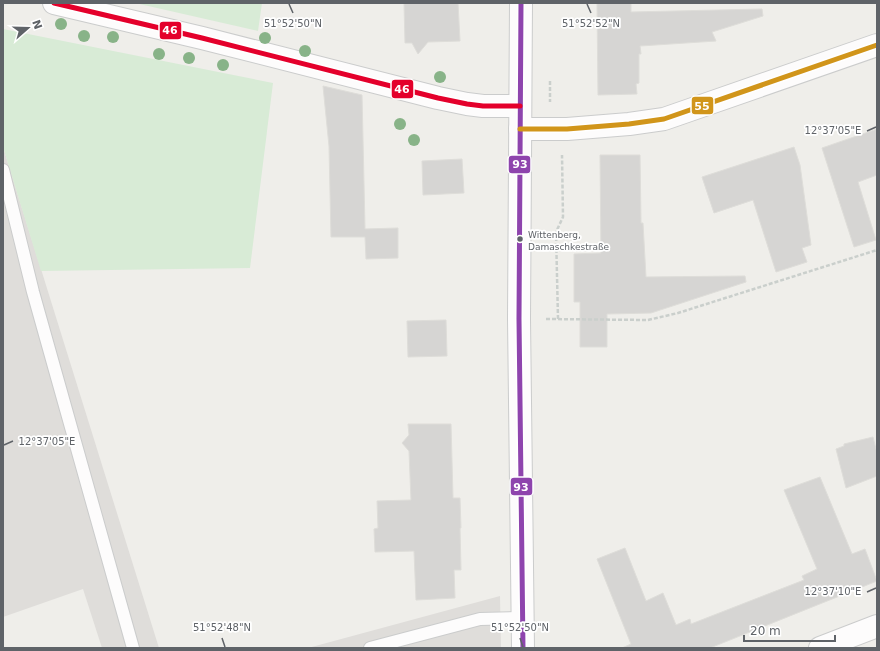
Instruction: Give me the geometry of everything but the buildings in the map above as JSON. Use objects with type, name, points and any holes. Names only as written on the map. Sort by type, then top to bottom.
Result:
[{"type":"street","points":[[54,3],[202,38],[438,98],[483,106],[520,106]]},
{"type":"street","points":[[521,3],[519,319],[524,648]]},
{"type":"street","points":[[520,129],[567,129],[629,124],[664,119],[877,45]]},
{"type":"street","points":[[820,648],[877,626]]},
{"type":"lane","points":[[3,170],[33,292],[133,648]]},
{"type":"lane","points":[[370,648],[480,619],[523,618]]},
{"type":"path","points":[[550,129],[562,144],[563,217],[556,232],[558,319]]},
{"type":"path","points":[[519,319],[648,320],[678,313],[877,250]]},
{"type":"shaded area","points":[[3,147],[159,648],[102,648],[83,589],[3,617]]},
{"type":"shaded area","points":[[500,596],[501,648],[308,648]]},
{"type":"green space","points":[[135,3],[262,3],[258,31]]},
{"type":"green space","points":[[3,29],[273,83],[250,268],[41,271],[3,147]]},
{"type":"transit line","name":"46","points":[[54,3],[202,38],[438,98],[483,106],[520,106]]},
{"type":"transit line","name":"93","points":[[521,3],[519,319],[523,648]]},
{"type":"transit line","name":"55","points":[[520,129],[567,129],[629,124],[664,119],[877,45]]},
{"type":"place","name":"Wittenberg, Damaschkestraße","points":[[520,239]]}]
